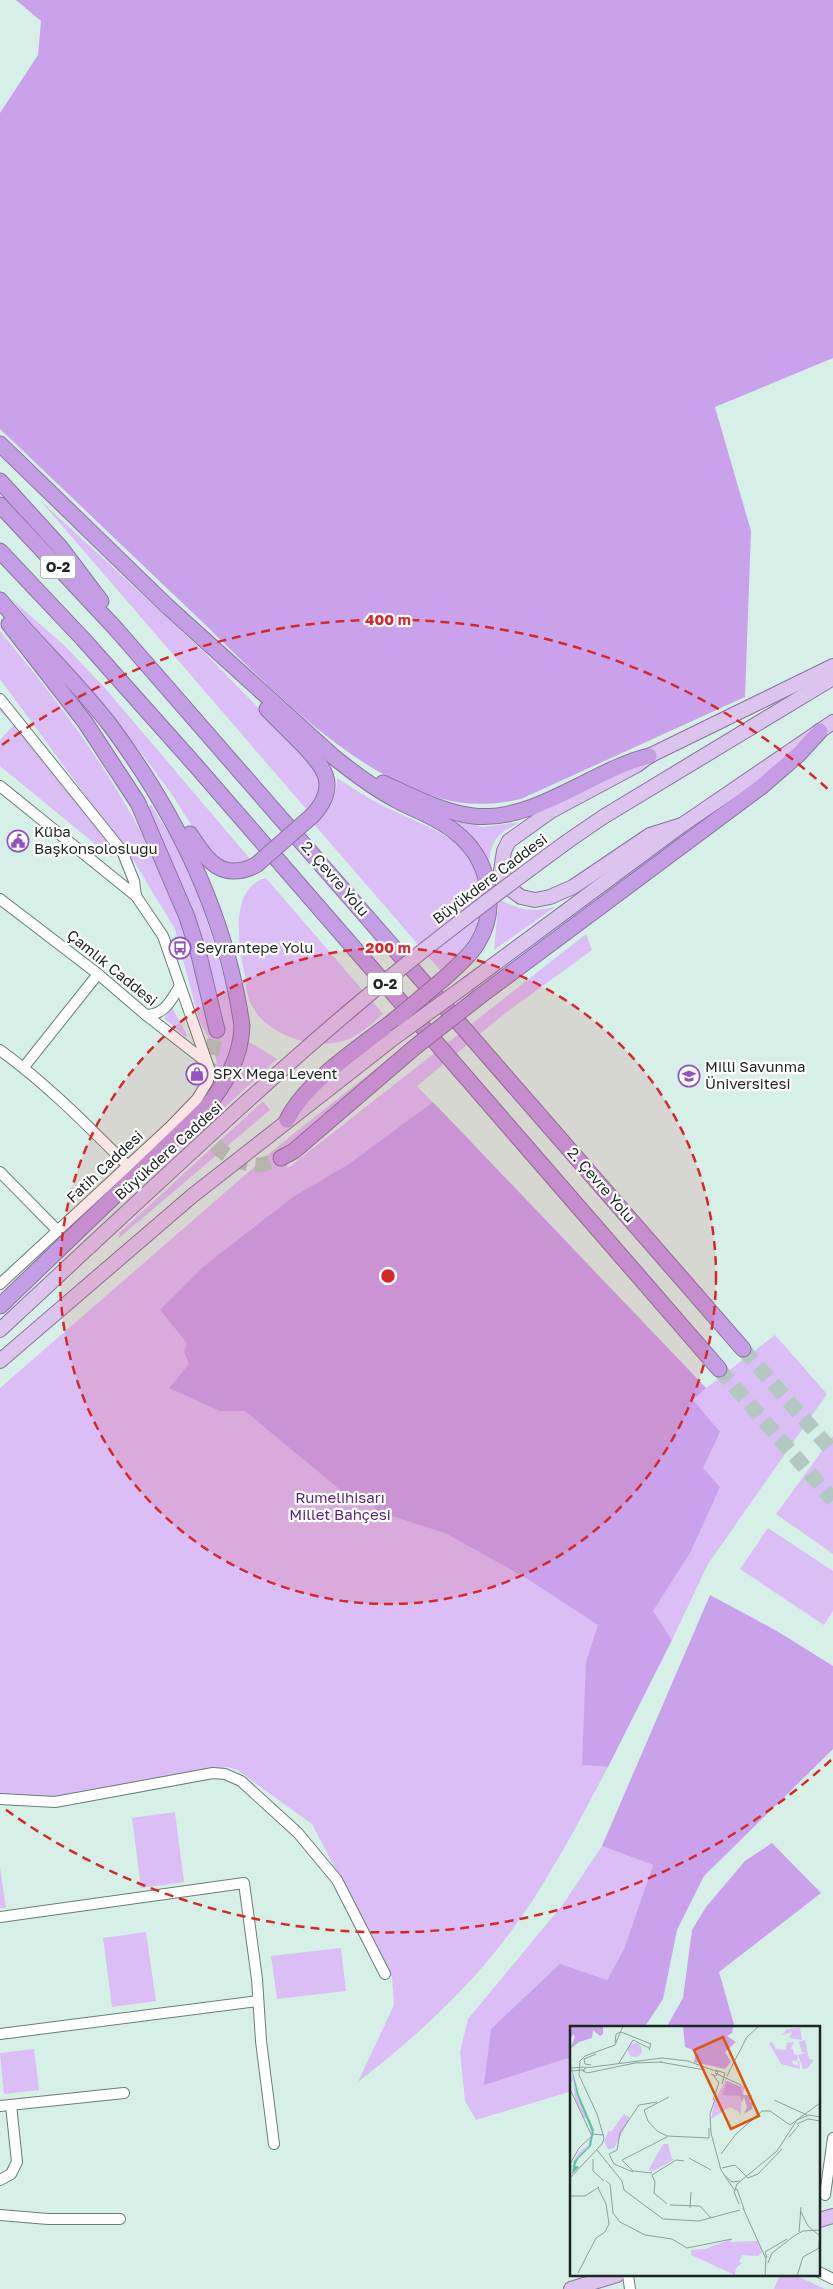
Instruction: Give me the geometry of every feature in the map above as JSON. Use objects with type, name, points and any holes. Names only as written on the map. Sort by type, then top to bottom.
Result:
[{"type":"highway","points":[[0,444],[166,606],[364,782],[455,831],[478,858],[486,873],[489,887],[489,907],[485,924],[471,952],[448,975],[299,1099],[287,1120]]},
{"type":"highway","points":[[0,481],[83,577],[104,605],[116,629]]},
{"type":"highway","name":"2. Çevre Yolu","points":[[0,505],[116,629],[743,1349]]},
{"type":"highway","name":"2. Çevre Yolu","points":[[0,551],[49,602],[197,768],[719,1369]]},
{"type":"highway","points":[[0,563],[49,602]]},
{"type":"highway","points":[[0,600],[109,725],[182,837],[215,915],[242,1026],[239,1050],[228,1075],[206,1108],[0,1306]]},
{"type":"highway","points":[[136,764],[166,797],[198,847],[213,864],[228,871],[241,871],[256,865],[313,815],[325,798],[328,787],[327,777],[320,763],[200,643],[166,606]]},
{"type":"highway","points":[[0,613],[86,722],[138,803],[187,917],[198,951],[217,1030]]},
{"type":"highway","points":[[281,1158],[294,1151],[415,1046],[761,787],[799,754],[820,731]]},
{"type":"highway","points":[[321,744],[364,772],[390,786],[434,804],[471,815],[484,816],[514,812],[561,794],[624,764],[649,756]]},
{"type":"main road","points":[[682,825],[650,835],[572,887],[550,897],[534,900],[521,897],[509,888],[501,871],[504,851],[509,841],[552,811],[637,766],[649,756],[833,666]]},
{"type":"main road","name":"Büyükdere Caddesi","points":[[0,1330],[89,1246],[317,1039],[440,936],[568,841],[611,812],[833,678]]},
{"type":"main road","points":[[0,1361],[148,1232],[287,1120],[395,1037],[682,825],[833,722]]},
{"type":"main road","points":[[820,2220],[833,2216]]},
{"type":"main road","points":[[571,2289],[614,2276]]},
{"type":"street","points":[[0,699],[122,851],[134,881],[136,896]]},
{"type":"street","points":[[0,786],[136,896]]},
{"type":"street","name":"Fatih Caddesi","points":[[0,1284],[128,1166],[197,1099],[208,1081],[210,1071],[204,1048],[163,936],[136,896]]},
{"type":"street","name":"Çamlık Caddesi","points":[[0,899],[98,974],[146,1015],[206,1061]]},
{"type":"street","points":[[24,1068],[98,974]]},
{"type":"street","points":[[146,1015],[160,1013],[171,1002],[180,986]]},
{"type":"street","points":[[0,1050],[60,1098],[128,1166]]},
{"type":"street","points":[[0,1172],[58,1231]]},
{"type":"street","points":[[0,1799],[55,1802],[213,1773],[225,1774],[241,1781],[298,1833],[337,1880],[385,1974]]},
{"type":"street","points":[[0,1918],[244,1883],[258,1979],[260,2041],[274,2144]]},
{"type":"street","points":[[0,2034],[258,2001]]},
{"type":"street","points":[[0,2106],[124,2093]]},
{"type":"street","points":[[0,2180],[11,2174],[17,2162],[11,2105]]},
{"type":"street","points":[[826,2195],[833,2138]]},
{"type":"street","points":[[0,2215],[48,2219],[120,2219]]},
{"type":"street","points":[[820,2272],[833,2279]]},
{"type":"street","points":[[628,2276],[630,2289]]},
{"type":"green space","points":[[39,499],[204,652],[319,771],[321,795],[307,810]]},
{"type":"green space","points":[[10,598],[65,646],[104,687],[251,860],[237,864],[225,863],[216,859],[136,746]]},
{"type":"green space","points":[[0,631],[77,730],[128,809],[155,859],[176,907],[223,1029],[224,1022],[205,947],[147,807],[151,805],[183,856],[199,894],[234,1011],[234,1039],[224,1069],[216,1082],[217,1065],[214,1049],[199,1020],[175,929],[135,863],[0,679]]},
{"type":"green space","points":[[0,706],[118,849],[111,857],[0,766],[0,740],[14,725],[0,711]]},
{"type":"green space","points":[[337,778],[381,805],[443,835],[466,854],[474,868],[479,884],[480,905],[477,924],[462,950],[440,970],[313,823],[331,803],[337,785]]},
{"type":"green space","points":[[454,821],[483,827],[520,822],[497,838],[491,849],[489,865],[470,833]]},
{"type":"green space","points":[[266,878],[383,1014],[354,1037],[336,1043],[307,1042],[293,1038],[267,1024],[257,1014],[250,1002],[240,950],[239,920],[241,906],[246,894],[254,884]]},
{"type":"green space","points":[[499,899],[526,909],[539,910],[555,907],[494,950]]},
{"type":"green space","name":"Rumelihisarı Millet Bahçesi","points":[[586,934],[592,950],[503,1015],[417,1086],[706,1388],[775,1335],[827,1394],[708,1564],[672,1640],[652,1611],[690,1553],[703,1469],[583,1765],[608,1767],[572,1834],[533,1900],[487,1962],[435,2016],[398,2050],[358,2082],[394,2005],[392,1977],[312,1824],[237,1770],[227,1767],[50,1799],[0,1796],[0,1388],[283,1142],[393,1055],[283,1154],[288,1168]]},
{"type":"green space","points":[[172,1007],[186,1033],[187,1036],[185,1037],[164,1018]]},
{"type":"green space","points":[[248,1041],[277,1059],[186,1143],[182,1139],[211,1110],[237,1076]]},
{"type":"green space","points":[[263,1101],[270,1110],[119,1238],[119,1233]]},
{"type":"green space","points":[[833,1436],[833,1554],[776,1514]]},
{"type":"green space","points":[[768,1528],[833,1571],[833,1611],[824,1625],[740,1569]]},
{"type":"green space","points":[[175,1812],[184,1882],[141,1888],[132,1818]]},
{"type":"green space","points":[[602,1846],[653,1865],[624,1949],[607,1980],[484,2084],[570,2058],[570,2092],[476,2120],[465,2101],[460,2052],[468,2019],[564,1903]]},
{"type":"green space","points":[[0,1867],[6,1908],[0,1908]]},
{"type":"green space","points":[[146,1932],[156,2001],[112,2007],[103,1938]]},
{"type":"green space","points":[[341,1948],[346,1991],[277,1999],[271,1956]]},
{"type":"green space","points":[[34,2049],[39,2090],[4,2094],[0,2053]]},
{"type":"green space","points":[[780,2276],[797,2276],[825,2289],[774,2289]]},
{"type":"shaded area","points":[[16,0],[833,0],[833,358],[715,407],[751,531],[745,697],[521,799],[490,803],[470,803],[439,798],[405,785],[371,767],[308,721],[248,667],[0,429],[0,113],[38,55],[41,21]]},
{"type":"shaded area","points":[[433,1102],[706,1388],[693,1400],[720,1432],[703,1468],[720,1487],[690,1553],[653,1611],[672,1640],[608,1767],[582,1765],[586,1662],[598,1625],[526,1578],[445,1533],[376,1511],[371,1496],[350,1498],[245,1411],[220,1411],[169,1388],[189,1364],[184,1352],[187,1343],[160,1310],[204,1266],[293,1197],[349,1164]]},
{"type":"shaded area","points":[[710,1595],[777,1631],[833,1666],[833,1749],[704,1876],[677,1930],[663,1999],[645,2026],[570,2026],[570,2058],[484,2085],[491,2029],[560,1964],[607,1980],[624,1949],[653,1865],[602,1846]]},
{"type":"shaded area","points":[[772,1843],[821,1893],[719,1972],[734,2026],[667,2026],[683,1998],[692,1930],[706,1907],[745,1861]]},
{"type":"tunnel","points":[[206,1077],[217,1030]]},
{"type":"tunnel","points":[[202,1102],[204,1126],[209,1137],[225,1154],[235,1160],[258,1165],[267,1164],[281,1158]]},
{"type":"tunnel","points":[[743,1349],[833,1452]]},
{"type":"tunnel","points":[[719,1369],[833,1500]]},
{"type":"place","name":"Küba Başkonsolosluğu","points":[[18,841]]},
{"type":"place","name":"Seyrantepe Yolu","points":[[180,948]]},
{"type":"place","name":"SPX Mega Levent","points":[[197,1074]]},
{"type":"place","name":"Milli Savunma Üniversitesi","points":[[689,1076]]}]
